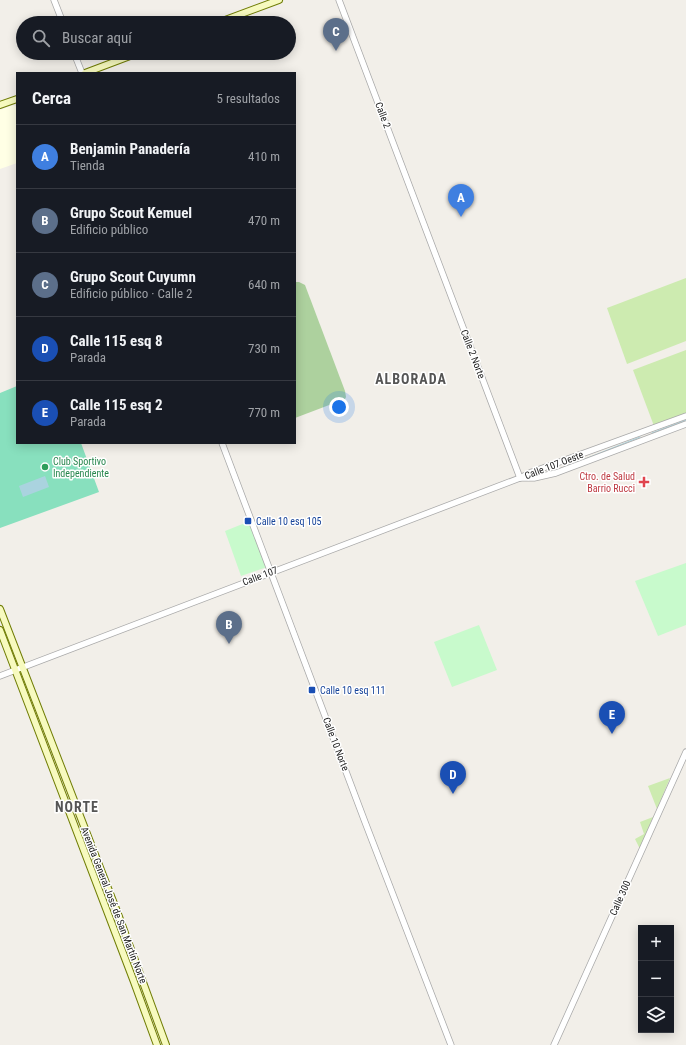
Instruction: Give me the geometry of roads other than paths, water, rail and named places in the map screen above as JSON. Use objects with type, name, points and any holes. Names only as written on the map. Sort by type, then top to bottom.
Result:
[{"type":"main road","points":[[236,16],[279,0]]},
{"type":"main road","points":[[88,72],[119,60]]},
{"type":"main road","points":[[0,105],[16,99]]},
{"type":"main road","name":"Avenida General José de San Martín Norte","points":[[0,609],[134,957],[166,1045]]},
{"type":"main road","name":"Avenida General José de San Martín Norte","points":[[0,630],[157,1045]]},
{"type":"street","points":[[54,0],[60,16]]},
{"type":"street","name":"Calle 2","points":[[339,0],[426,229]]},
{"type":"street","points":[[77,60],[82,72]]},
{"type":"street","name":"Calle 2 Norte","points":[[426,229],[520,478]]},
{"type":"street","name":"Calle 107 Oeste","points":[[520,478],[532,472],[686,416]]},
{"type":"street","name":"Calle 107 Oeste","points":[[520,478],[534,478],[556,473],[686,424]]},
{"type":"street","name":"Calle 10 Norte","points":[[222,444],[451,1045]]},
{"type":"street","name":"Calle 107","points":[[0,676],[520,478]]},
{"type":"street","name":"Calle 300","points":[[554,1045],[686,752]]},
{"type":"water","points":[[45,476],[49,487],[23,497],[19,486]]},
{"type":"waterway","points":[[652,433],[686,420]]},
{"type":"waterway","points":[[555,471],[640,437]]},
{"type":"place","name":"Grupo Scout Cuyumn","points":[[336,51]]},
{"type":"place","name":"Benjamin Panadería","points":[[461,217]]},
{"type":"place","name":"Club Sportivo Independiente","points":[[45,467]]},
{"type":"place","name":"Ctro. de Salud Barrio Rucci","points":[[644,482]]},
{"type":"place","name":"Calle 10 esq 105","points":[[248,521]]},
{"type":"place","name":"Grupo Scout Kemuel","points":[[229,644]]},
{"type":"place","name":"Calle 10 esq 111","points":[[312,690]]},
{"type":"place","name":"Calle 115 esq 2","points":[[612,734]]},
{"type":"place","name":"Calle 115 esq 8","points":[[453,794]]},
{"type":"district","name":"ALBORADA","points":[[411,379]]},
{"type":"district","name":"NORTE","points":[[77,807]]}]
